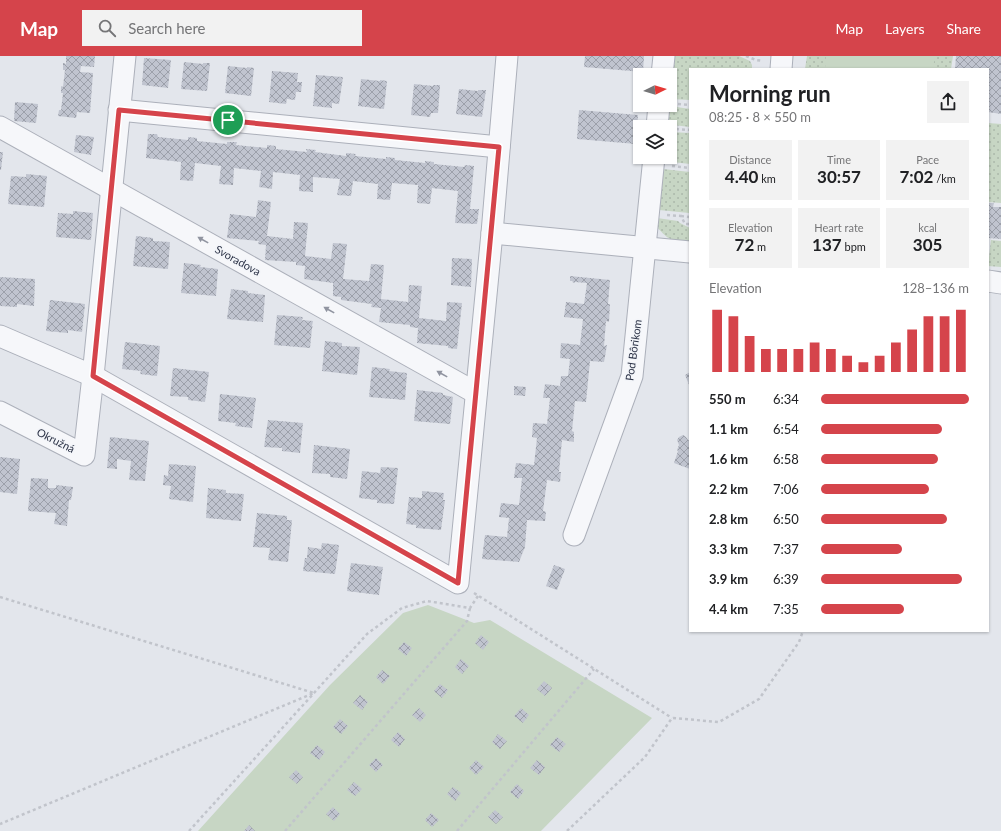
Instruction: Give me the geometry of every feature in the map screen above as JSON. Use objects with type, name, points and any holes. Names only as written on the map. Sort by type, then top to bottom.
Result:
[{"type":"street","points":[[93,376],[124,56]]},
{"type":"street","points":[[0,336],[93,376],[458,583],[492,233],[507,56]]},
{"type":"street","points":[[663,68],[664,56]]},
{"type":"street","points":[[781,68],[782,56]]},
{"type":"street","points":[[119,110],[499,147]]},
{"type":"street","name":"Svoradova","points":[[0,127],[476,393]]},
{"type":"street","name":"Pod Bôrikom","points":[[574,535],[632,376],[653,164]]},
{"type":"street","points":[[492,233],[689,252]]},
{"type":"street","points":[[989,281],[1001,283]]},
{"type":"street","name":"Okružná","points":[[0,412],[84,455],[93,376]]},
{"type":"path","points":[[677,129],[689,130]]},
{"type":"path","points":[[649,213],[689,217]]},
{"type":"path","points":[[681,216],[685,224],[689,224]]},
{"type":"path","points":[[458,583],[672,718],[719,722],[759,699],[799,642],[803,632]]},
{"type":"path","points":[[285,831],[467,621],[470,608],[478,596]]},
{"type":"path","points":[[0,597],[314,693]]},
{"type":"path","points":[[190,831],[367,634],[402,608],[427,601],[470,608]]},
{"type":"path","points":[[457,831],[594,669]]},
{"type":"path","points":[[0,824],[314,693]]},
{"type":"path","points":[[567,831],[645,757],[672,718]]},
{"type":"green space","points":[[669,56],[739,56],[750,61],[752,68],[689,68],[689,100],[677,99],[677,68],[669,68]]},
{"type":"green space","points":[[807,56],[953,56],[951,68],[805,68]]},
{"type":"green space","points":[[826,56],[935,56],[933,68],[825,68]]},
{"type":"green space","points":[[677,107],[689,109],[689,127],[677,125],[677,120],[665,120],[664,112],[677,112]]},
{"type":"green space","points":[[989,123],[1001,124],[1001,203],[989,202]]},
{"type":"green space","points":[[677,132],[689,133],[689,164],[677,163]]},
{"type":"green space","points":[[663,169],[689,172],[689,213],[659,210]]},
{"type":"green space","points":[[657,218],[678,221],[689,228],[689,242],[675,241],[668,238],[657,227]]},
{"type":"green space","points":[[991,240],[1001,241],[1001,267],[989,266]]},
{"type":"green space","points":[[428,605],[474,623],[490,620],[652,718],[541,831],[198,831],[330,685],[403,613]]},
{"type":"building","points":[[66,56],[95,56],[94,67],[81,66],[80,72],[93,73],[90,113],[77,112],[76,118],[58,116],[59,110],[61,110],[63,93],[61,93],[61,86],[63,87],[65,70],[63,70],[63,63],[66,64]]},
{"type":"building","points":[[585,56],[644,56],[643,68],[633,68],[633,71],[584,67]]},
{"type":"building","points":[[956,56],[1001,56],[1001,114],[989,112],[989,68],[955,68]]},
{"type":"building","points":[[144,58],[171,60],[168,88],[142,85]]},
{"type":"building","points":[[184,62],[203,64],[210,63],[207,91],[181,89]]},
{"type":"building","points":[[228,66],[254,68],[251,96],[225,93]]},
{"type":"building","points":[[272,71],[298,73],[297,82],[302,82],[301,92],[296,92],[295,100],[287,99],[286,104],[269,102]]},
{"type":"building","points":[[316,75],[343,77],[339,104],[332,103],[332,108],[313,106]]},
{"type":"building","points":[[361,79],[387,81],[384,109],[358,106]]},
{"type":"building","points":[[414,84],[433,86],[440,85],[438,113],[431,113],[430,117],[411,115]]},
{"type":"building","points":[[459,89],[478,91],[486,90],[482,117],[456,114]]},
{"type":"building","points":[[15,102],[38,104],[36,123],[14,121]]},
{"type":"building","points":[[579,110],[638,115],[638,120],[633,120],[633,144],[577,139]]},
{"type":"building","points":[[148,134],[157,134],[158,137],[188,140],[188,137],[197,138],[197,141],[227,144],[227,142],[237,142],[236,145],[267,148],[267,145],[276,146],[276,149],[307,152],[306,149],[316,150],[315,152],[346,156],[346,153],[356,154],[355,156],[386,159],[386,157],[395,158],[395,160],[425,163],[425,161],[434,162],[434,164],[464,167],[465,165],[474,166],[470,209],[479,209],[477,224],[455,223],[458,191],[432,188],[430,204],[417,203],[418,185],[392,183],[390,200],[377,199],[378,184],[353,181],[351,196],[337,195],[340,179],[313,177],[313,192],[299,191],[300,175],[273,172],[272,189],[259,187],[261,171],[234,168],[233,185],[219,184],[221,166],[195,163],[193,181],[180,180],[181,162],[146,158]]},
{"type":"building","points":[[76,135],[94,137],[91,155],[74,152]]},
{"type":"building","points":[[0,152],[3,152],[1,170],[0,170]]},
{"type":"building","points":[[26,174],[47,176],[44,207],[8,204],[11,176],[26,177]]},
{"type":"building","points":[[258,200],[271,202],[267,236],[293,239],[294,222],[308,223],[305,256],[331,259],[333,243],[347,244],[343,279],[369,281],[371,264],[384,265],[381,299],[408,302],[409,285],[422,286],[419,318],[446,321],[447,302],[462,303],[457,349],[448,348],[448,346],[417,343],[418,328],[410,327],[410,325],[379,322],[381,308],[371,307],[372,304],[341,300],[341,297],[333,296],[333,283],[304,279],[305,266],[296,265],[296,262],[265,260],[266,245],[258,244],[259,241],[227,238],[230,214],[256,217]]},
{"type":"building","points":[[989,203],[994,203],[993,207],[1001,207],[1001,239],[989,238]]},
{"type":"building","points":[[73,211],[93,213],[91,240],[56,237],[58,213],[73,214]]},
{"type":"building","points":[[136,236],[153,238],[153,241],[170,242],[168,269],[133,266]]},
{"type":"building","points":[[452,258],[472,259],[471,287],[451,285]]},
{"type":"building","points":[[184,263],[218,269],[216,296],[181,293]]},
{"type":"building","points":[[570,276],[610,280],[608,304],[610,304],[609,322],[606,321],[604,346],[607,345],[604,362],[590,361],[586,402],[575,401],[572,431],[574,432],[574,442],[562,440],[559,472],[561,472],[560,482],[547,480],[543,511],[546,512],[545,521],[527,520],[525,547],[519,562],[482,559],[485,535],[507,537],[509,518],[499,517],[501,503],[519,505],[522,478],[514,478],[516,463],[534,465],[537,438],[532,437],[533,423],[547,424],[550,398],[543,398],[545,384],[560,386],[561,376],[568,376],[570,359],[560,358],[561,343],[580,345],[583,319],[564,317],[566,302],[584,304],[587,283],[572,282],[573,281],[570,281]]},
{"type":"building","points":[[0,277],[35,279],[34,306],[17,304],[17,307],[0,306]]},
{"type":"building","points":[[231,289],[265,295],[263,322],[227,319]]},
{"type":"building","points":[[50,300],[85,304],[82,332],[68,330],[68,333],[46,331]]},
{"type":"building","points":[[277,315],[303,317],[302,320],[313,321],[310,348],[274,345]]},
{"type":"building","points":[[325,341],[342,343],[342,346],[360,347],[357,375],[322,371]]},
{"type":"building","points":[[125,342],[160,346],[157,376],[140,374],[141,371],[122,369]]},
{"type":"building","points":[[372,367],[407,373],[405,400],[369,397]]},
{"type":"building","points":[[173,368],[209,372],[205,402],[188,400],[188,397],[170,396]]},
{"type":"building","points":[[689,373],[689,385],[685,375]]},
{"type":"building","points":[[514,386],[526,387],[525,396],[514,395]]},
{"type":"building","points":[[417,390],[443,393],[443,395],[453,397],[450,424],[414,421]]},
{"type":"building","points":[[220,394],[256,398],[252,428],[235,426],[236,423],[218,421]]},
{"type":"building","points":[[268,420],[303,423],[300,453],[282,451],[282,448],[264,447]]},
{"type":"building","points":[[683,435],[689,440],[689,469],[674,463],[678,451],[679,445],[677,440]]},
{"type":"building","points":[[110,437],[149,441],[145,481],[129,480],[131,461],[117,459],[117,469],[107,468]]},
{"type":"building","points":[[314,445],[350,449],[347,479],[330,477],[330,474],[312,473]]},
{"type":"building","points":[[0,457],[20,459],[17,494],[0,492]]},
{"type":"building","points":[[169,464],[196,466],[193,502],[169,499],[171,486],[163,485],[164,475],[168,476]]},
{"type":"building","points":[[381,467],[398,468],[394,504],[377,503],[377,500],[359,498],[362,471],[380,473]]},
{"type":"building","points":[[31,478],[48,479],[48,488],[56,488],[56,485],[73,487],[71,500],[69,500],[67,526],[54,524],[56,513],[28,511]]},
{"type":"building","points":[[208,488],[226,490],[226,493],[244,494],[241,521],[206,518]]},
{"type":"building","points":[[422,491],[444,493],[443,500],[445,500],[441,530],[416,528],[416,525],[406,524],[409,497],[422,498]]},
{"type":"building","points":[[257,513],[287,516],[287,520],[292,520],[288,562],[268,560],[270,548],[253,547]]},
{"type":"building","points":[[322,543],[339,545],[335,574],[303,571],[305,558],[307,558],[308,547],[321,549]]},
{"type":"building","points":[[351,563],[383,567],[379,595],[347,591]]},
{"type":"building","points":[[554,565],[565,569],[557,590],[546,586]]},
{"type":"building","points":[[481,635],[489,642],[483,650],[475,643]]},
{"type":"building","points":[[404,642],[412,648],[406,656],[398,649]]},
{"type":"building","points":[[461,659],[469,666],[462,674],[455,667]]},
{"type":"building","points":[[382,670],[390,676],[383,684],[376,677]]},
{"type":"building","points":[[544,681],[552,688],[545,696],[537,689]]},
{"type":"building","points":[[440,684],[448,690],[442,698],[434,691]]},
{"type":"building","points":[[360,695],[368,702],[362,710],[353,703]]},
{"type":"building","points":[[419,708],[426,715],[420,722],[412,715]]},
{"type":"building","points":[[521,708],[529,715],[523,723],[514,716]]},
{"type":"building","points":[[340,719],[348,726],[341,734],[333,727]]},
{"type":"building","points":[[398,732],[405,739],[399,747],[391,740]]},
{"type":"building","points":[[498,734],[507,741],[500,749],[492,742]]},
{"type":"building","points":[[557,737],[566,744],[559,752],[550,745]]},
{"type":"building","points":[[317,745],[325,752],[319,760],[310,753]]},
{"type":"building","points":[[376,758],[383,765],[376,772],[369,765]]},
{"type":"building","points":[[476,760],[484,767],[476,775],[469,768]]},
{"type":"building","points":[[537,760],[545,767],[539,775],[530,768]]},
{"type":"building","points":[[296,770],[303,777],[297,784],[289,777]]},
{"type":"building","points":[[354,782],[362,789],[355,796],[347,790]]},
{"type":"building","points":[[517,784],[524,791],[518,799],[510,792]]},
{"type":"building","points":[[453,787],[461,793],[455,801],[447,794]]},
{"type":"building","points":[[333,807],[340,814],[334,821],[326,814]]},
{"type":"building","points":[[495,810],[503,817],[496,824],[488,817]]},
{"type":"building","points":[[431,813],[439,820],[432,827],[425,820]]},
{"type":"building","points":[[249,825],[255,831],[244,831]]},
{"type":"route","points":[[119,110],[228,120],[499,147],[458,583],[93,376],[119,110]]}]
